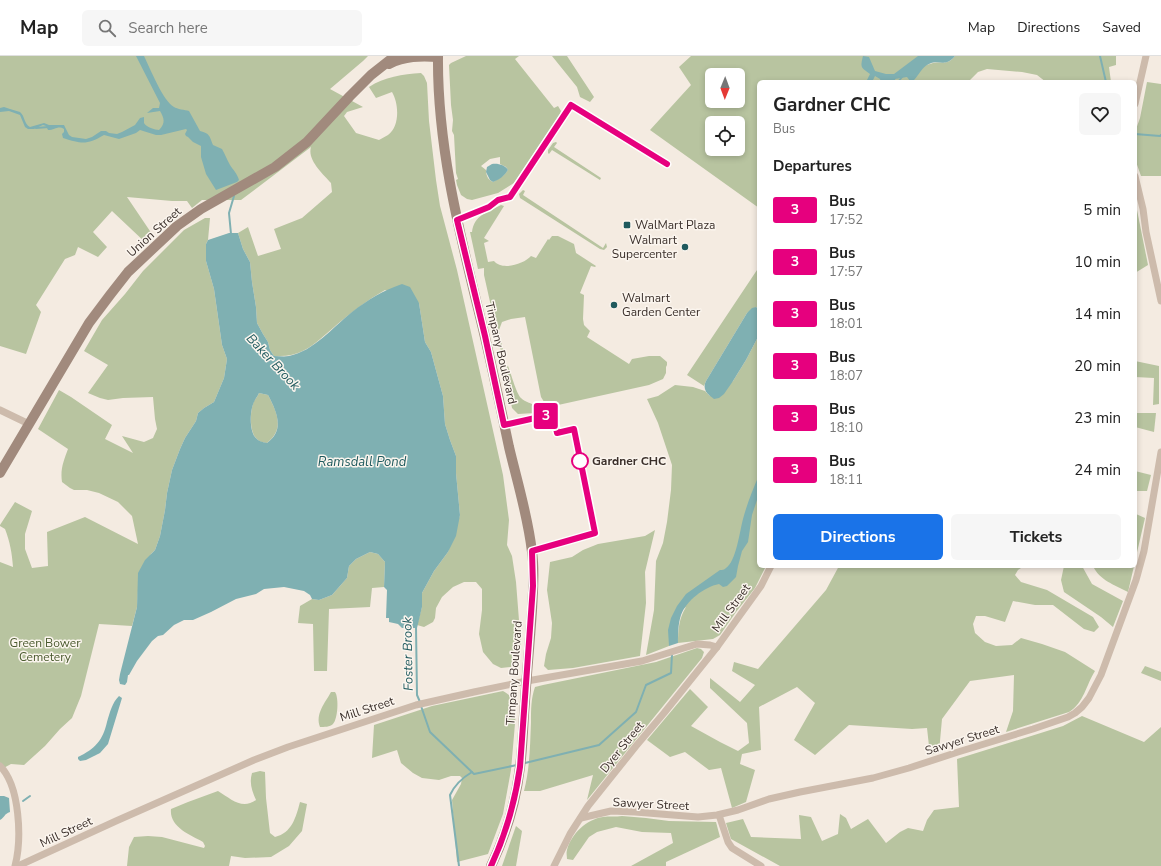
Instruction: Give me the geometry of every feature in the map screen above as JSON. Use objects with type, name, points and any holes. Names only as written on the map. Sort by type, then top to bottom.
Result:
[{"type":"main road","name":"Union Street","points":[[0,473],[89,323],[128,272],[176,226],[200,209],[275,166],[307,142],[371,75],[395,56]]},
{"type":"main road","points":[[383,66],[404,58],[423,56],[438,57]]},
{"type":"main road","name":"Timpany Boulevard","points":[[438,57],[439,104],[444,148],[459,232],[485,336],[526,517],[532,553],[533,586],[527,681],[516,794],[509,821],[491,866]]},
{"type":"street","points":[[1137,95],[1146,56]]},
{"type":"street","points":[[1137,184],[1161,301]]},
{"type":"street","points":[[0,410],[29,424]]},
{"type":"street","name":"Sawyer Street","points":[[581,818],[611,811],[698,817],[719,815],[769,799],[873,778],[909,768],[1068,717],[1082,707],[1089,698],[1101,675],[1136,580],[1144,551],[1161,452]]},
{"type":"street","name":"Mill Street","points":[[18,866],[123,818],[268,755],[416,705],[527,681],[636,662],[697,644],[716,647],[761,586],[770,568]]},
{"type":"street","name":"Dyer Street","points":[[554,866],[570,834],[588,806],[716,647]]},
{"type":"street","points":[[0,766],[5,770],[13,788],[15,797],[18,828],[18,849],[15,866]]},
{"type":"street","points":[[719,815],[728,842],[732,848],[761,866]]},
{"type":"green space","points":[[0,56],[368,56],[330,89],[363,107],[347,112],[344,116],[356,133],[379,140],[388,135],[395,126],[397,115],[396,103],[392,92],[376,98],[369,87],[387,78],[401,75],[421,73],[424,76],[427,83],[429,121],[440,206],[457,270],[503,475],[509,520],[507,545],[512,556],[516,582],[521,646],[516,660],[511,667],[501,668],[493,664],[483,652],[479,634],[482,610],[482,589],[476,582],[464,582],[453,587],[442,597],[436,608],[433,622],[424,627],[417,625],[422,607],[422,593],[434,571],[448,552],[460,515],[456,456],[445,424],[443,396],[431,352],[425,342],[419,303],[385,290],[351,313],[312,345],[303,351],[289,355],[274,356],[257,323],[250,262],[243,249],[238,233],[248,227],[258,256],[281,249],[274,229],[302,218],[332,192],[331,183],[313,162],[310,152],[311,147],[241,200],[202,200],[192,208],[187,201],[127,197],[154,237],[147,244],[112,211],[93,232],[107,247],[98,257],[78,247],[75,255],[65,259],[36,305],[41,312],[26,354],[0,346]]},
{"type":"green space","points":[[466,56],[519,56],[515,59],[554,108],[558,106],[561,111],[514,183],[498,193],[472,200],[461,195],[456,180],[458,179],[456,173],[454,135],[452,131],[453,120],[449,65]],"holes":[[[500,157],[500,164],[508,170],[502,177],[493,182],[486,174],[486,170],[481,166],[490,159]]]},
{"type":"green space","points":[[552,56],[567,56],[594,97],[590,102],[580,97],[577,87]]},
{"type":"green space","points":[[691,56],[928,56],[923,66],[933,63],[947,62],[955,56],[1116,56],[1116,65],[1109,67],[1111,80],[1043,80],[1037,75],[1022,72],[987,69],[978,72],[970,80],[757,80],[757,207],[650,130],[691,85],[679,67]]},
{"type":"green space","points":[[1147,82],[1161,84],[1161,176],[1141,176],[1137,165],[1137,126]]},
{"type":"green space","points":[[553,143],[557,143],[554,147],[601,178],[600,180],[552,150],[549,154],[548,150]]},
{"type":"green space","points":[[523,190],[525,191],[523,195],[603,248],[606,243],[607,247],[604,250],[600,249],[520,198],[519,194]]},
{"type":"green space","points":[[501,205],[504,206],[484,238],[489,241],[484,243],[488,262],[494,261],[502,266],[507,266],[523,262],[531,256],[536,258],[548,239],[549,240],[552,236],[558,236],[574,244],[576,253],[596,266],[591,266],[580,293],[584,295],[584,325],[590,331],[587,337],[629,364],[632,359],[660,356],[667,362],[666,373],[663,379],[649,385],[549,407],[546,405],[541,397],[525,317],[502,322],[499,330],[503,350],[501,351],[484,275],[484,268],[478,269],[470,232],[472,232],[473,226],[482,215]]},
{"type":"green space","points":[[1137,210],[1148,265],[1137,272]]},
{"type":"green space","name":"Green Bower Cemetery","points":[[205,218],[210,218],[208,240],[206,244],[206,261],[214,289],[222,345],[227,359],[224,378],[214,402],[198,413],[196,421],[185,438],[172,470],[160,536],[155,550],[151,554],[138,591],[137,607],[132,626],[99,624],[81,696],[72,718],[24,765],[11,764],[0,770],[0,562],[13,567],[8,538],[5,529],[0,525],[15,502],[32,511],[25,534],[25,549],[32,568],[48,566],[47,532],[85,517],[138,544],[132,516],[118,502],[99,493],[87,490],[74,490],[62,482],[62,469],[68,449],[38,429],[59,390],[112,425],[105,439],[133,453],[122,436],[144,442],[153,438],[157,429],[153,397],[108,400],[88,393],[108,365],[84,351],[102,320],[143,271],[184,230]]},
{"type":"green space","points":[[757,270],[757,308],[747,313],[704,386],[687,375]]},
{"type":"green space","points":[[757,339],[757,568],[765,568],[755,588],[720,635],[713,639],[678,643],[679,624],[686,607],[679,612],[669,646],[646,655],[654,610],[656,561],[663,543],[667,522],[672,465],[658,423],[647,399],[658,396],[675,385],[693,387],[705,391],[710,396],[733,381]]},
{"type":"green space","points":[[1137,361],[1159,366],[1159,404],[1153,405],[1154,378],[1137,377]]},
{"type":"green space","points":[[504,365],[508,366],[515,388],[519,395],[523,400],[535,406],[535,413],[518,414],[512,408]]},
{"type":"green space","points":[[259,393],[268,395],[278,420],[276,432],[273,438],[267,443],[261,442],[257,439],[251,425],[251,415],[254,401]]},
{"type":"green space","points":[[1137,413],[1156,413],[1154,432],[1137,428]]},
{"type":"green space","points":[[1137,472],[1151,475],[1147,491],[1137,491]]},
{"type":"green space","points":[[1137,514],[1145,518],[1137,552]]},
{"type":"green space","points":[[655,530],[645,572],[646,603],[640,656],[573,668],[548,670],[544,666],[551,638],[552,623],[547,590],[550,562],[572,557],[583,550],[598,544],[645,536]]},
{"type":"green space","points":[[370,552],[378,554],[385,562],[384,587],[372,588],[370,607],[329,609],[327,671],[314,671],[313,624],[298,623],[300,606],[312,599],[319,600],[332,595],[347,578],[349,566],[356,559]]},
{"type":"green space","points":[[838,568],[1021,568],[1015,575],[1021,582],[1047,590],[1093,617],[1099,627],[1094,632],[1084,629],[1053,605],[1035,605],[1013,601],[1005,622],[985,616],[976,616],[973,624],[975,633],[985,642],[996,646],[1012,645],[1021,638],[1042,644],[1065,652],[1095,671],[1078,704],[1069,712],[1006,732],[1013,711],[1014,675],[970,681],[942,719],[939,752],[930,755],[927,728],[912,729],[849,725],[815,755],[794,740],[815,703],[797,687],[759,707],[761,750],[742,754],[740,764],[755,770],[746,802],[732,808],[721,768],[709,770],[685,752],[670,757],[647,740],[690,689],[708,707],[691,726],[738,751],[749,743],[747,723],[710,688],[710,678],[740,702],[755,685],[732,671],[734,662],[758,669],[826,590]]},
{"type":"green space","points":[[1064,568],[1083,568],[1092,584],[1123,601],[1113,627],[1064,592],[1061,580]]},
{"type":"green space","points":[[1094,568],[1134,568],[1128,592],[1103,579]]},
{"type":"green space","points":[[697,648],[704,652],[702,658],[587,800],[593,775],[540,791],[524,791],[529,765],[532,704],[535,687],[656,662]]},
{"type":"green space","points":[[1145,666],[1161,672],[1161,681],[1141,673]]},
{"type":"green space","points":[[503,691],[513,700],[516,712],[511,770],[503,814],[488,854],[457,862],[452,800],[461,784],[462,778],[460,776],[451,776],[439,780],[422,778],[401,763],[397,750],[372,758],[374,725],[432,706]]},
{"type":"green space","points":[[331,692],[335,692],[337,698],[336,718],[332,725],[320,727],[320,713]]},
{"type":"green space","points":[[1082,716],[1144,742],[1161,727],[1161,866],[780,866],[731,839],[726,823],[743,819],[751,837],[801,839],[799,815],[811,817],[822,841],[838,834],[840,814],[846,818],[851,829],[868,819],[886,843],[900,832],[908,828],[923,831],[927,820],[934,810],[959,807],[957,759],[1063,726]]},
{"type":"green space","points":[[260,771],[265,772],[270,833],[275,837],[286,832],[292,824],[300,802],[307,804],[302,831],[289,846],[271,857],[245,858],[231,856],[229,866],[127,866],[129,847],[134,837],[162,837],[204,848],[205,846],[203,842],[181,830],[177,826],[173,821],[171,809],[218,791],[241,804],[251,803],[256,800],[251,787],[252,773]]},
{"type":"green space","points":[[622,816],[669,821],[716,822],[720,837],[666,862],[666,866],[631,866],[673,843],[671,833],[642,832],[616,827],[597,832],[589,837],[573,860],[567,859],[569,844],[580,828],[597,818]]},
{"type":"green space","points":[[516,826],[522,831],[516,866],[502,866]]},
{"type":"water","points":[[136,56],[144,56],[161,91],[170,104],[175,108],[189,111],[200,131],[209,135],[213,145],[222,149],[236,173],[239,180],[237,182],[216,190],[206,174],[201,157],[201,146],[186,136],[186,129],[161,135],[140,130],[119,139],[104,135],[93,141],[80,142],[63,138],[62,134],[64,129],[62,128],[48,130],[46,126],[43,125],[34,129],[28,129],[25,127],[20,115],[9,111],[0,112],[0,108],[4,107],[20,112],[30,127],[44,123],[49,125],[64,125],[69,135],[72,137],[86,139],[101,131],[117,134],[135,125],[140,118],[144,117],[145,124],[151,128],[159,130],[163,125],[164,120],[160,111],[147,113],[153,108],[159,108],[160,103]]},
{"type":"water","points":[[863,56],[869,57],[875,71],[886,74],[894,74],[918,56],[955,56],[948,62],[936,62],[927,65],[914,80],[909,80],[907,77],[895,80],[880,80],[875,76],[873,80],[867,80],[870,74],[862,67]]},
{"type":"water","points":[[492,164],[501,165],[508,170],[502,177],[493,182],[490,180],[486,172],[487,167]]},
{"type":"water","name":"Ramsdall Pond","points":[[229,233],[238,233],[243,249],[250,262],[257,323],[274,356],[289,356],[307,349],[323,338],[364,303],[402,284],[410,287],[419,303],[425,342],[431,352],[443,396],[445,424],[456,456],[460,515],[456,536],[448,552],[434,571],[422,593],[422,607],[417,628],[402,628],[398,624],[389,622],[389,618],[386,618],[387,590],[384,587],[385,562],[378,554],[370,552],[356,559],[349,566],[347,578],[332,595],[319,600],[312,599],[310,595],[304,591],[284,587],[264,589],[256,594],[236,599],[193,620],[184,620],[174,625],[163,635],[158,636],[152,641],[128,675],[125,685],[120,684],[119,680],[137,607],[138,573],[145,560],[155,550],[160,536],[172,470],[180,449],[196,421],[198,413],[214,402],[224,378],[227,359],[222,345],[214,289],[206,261],[206,244],[208,240]],"holes":[[[259,393],[268,395],[278,420],[278,427],[273,438],[267,443],[260,441],[253,434],[251,414],[254,401]]]},
{"type":"water","points":[[752,308],[757,308],[757,339],[746,360],[724,394],[719,398],[714,399],[705,389],[706,381],[747,313]]},
{"type":"water","points":[[757,480],[757,500],[752,515],[748,542],[742,551],[736,577],[727,586],[723,587],[719,584],[707,588],[691,600],[681,615],[678,643],[669,646],[668,630],[671,618],[677,606],[686,594],[729,565],[735,553],[746,508]]},
{"type":"water","points":[[119,696],[122,698],[108,744],[100,753],[86,760],[80,761],[78,757],[89,751],[101,739],[112,708]]},
{"type":"water","points":[[0,796],[9,798],[10,812],[0,820]]},
{"type":"waterway","name":"Foster Brook","points":[[1100,56],[1106,80]]},
{"type":"waterway","points":[[36,128],[49,127]]},
{"type":"waterway","name":"Foster Brook","points":[[1137,134],[1161,135]]},
{"type":"waterway","name":"Baker Brook","points":[[231,234],[229,213],[234,196]]},
{"type":"waterway","name":"Foster Brook","points":[[416,627],[417,695],[420,702]]},
{"type":"waterway","name":"Foster Brook","points":[[525,763],[599,745],[636,712],[646,685],[671,673],[672,654]]},
{"type":"waterway","name":"Foster Brook","points":[[421,706],[430,732],[474,774],[517,765]]},
{"type":"waterway","points":[[459,866],[450,795],[459,782],[472,772]]},
{"type":"waterway","name":"Foster Brook","points":[[23,801],[30,796]]},
{"type":"bus line","name":"3","points":[[491,866],[509,821],[516,794],[520,767],[530,646],[533,586],[532,551],[595,533],[574,429],[557,433],[553,414],[504,425],[485,336],[457,220],[489,207],[498,200],[510,197],[571,105],[667,164]]},
{"type":"place","name":"WalMart Plaza","points":[[627,225]]},
{"type":"place","name":"Walmart Supercenter","points":[[685,247]]},
{"type":"place","name":"Walmart Garden Center","points":[[614,305]]},
{"type":"place","name":"Gardner CHC","points":[[580,461]]}]
